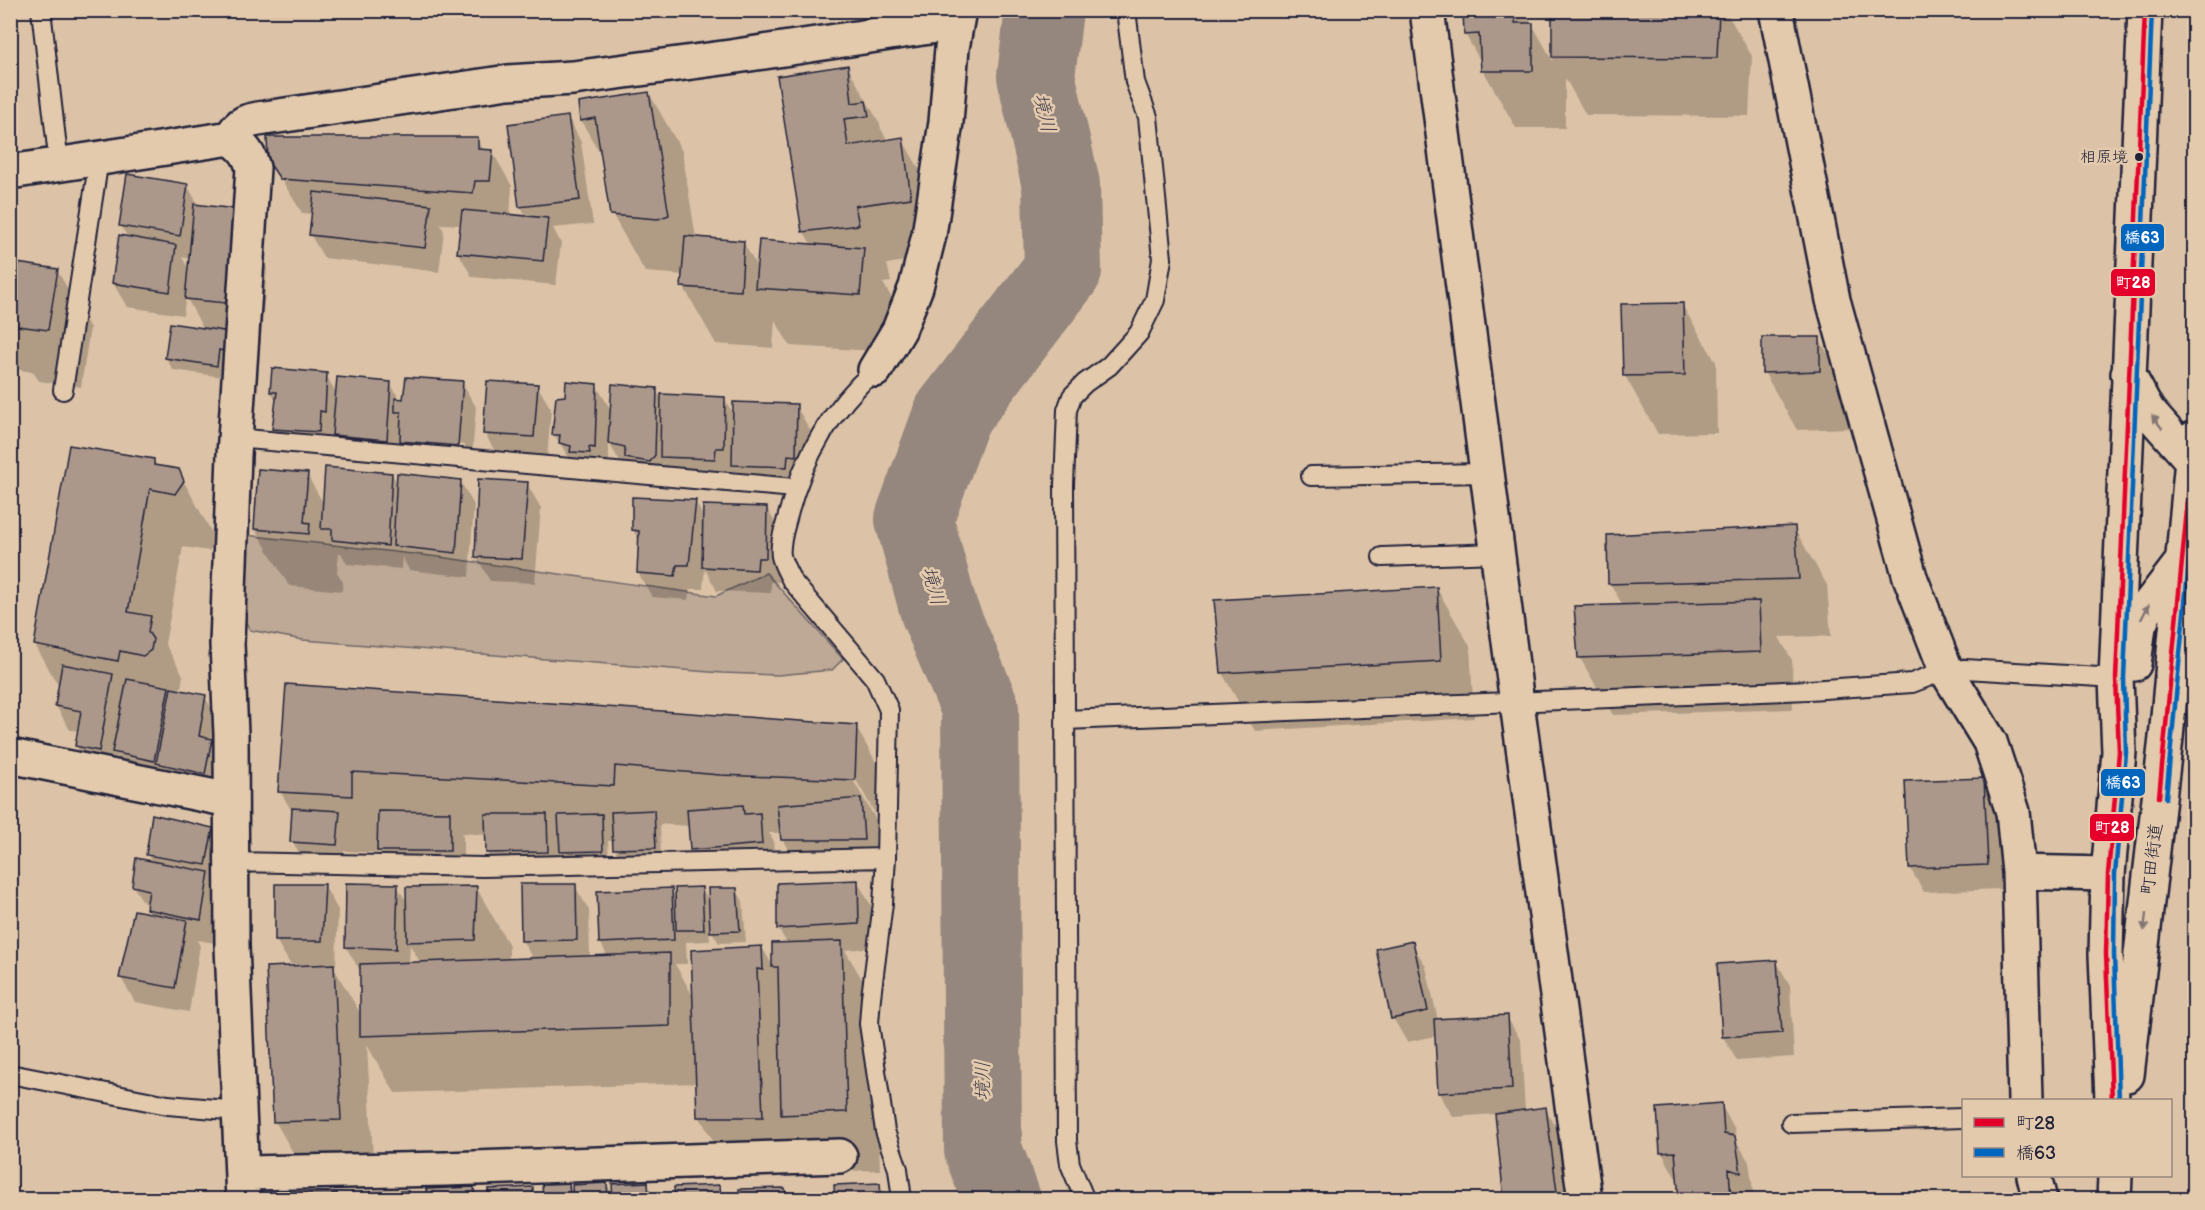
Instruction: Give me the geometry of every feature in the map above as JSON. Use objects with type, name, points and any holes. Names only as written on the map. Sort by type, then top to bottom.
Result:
[{"type":"street","points":[[1427,10],[1497,553],[1585,1200]]},
{"type":"street","points":[[1776,10],[1833,300],[1910,577],[1946,670],[1990,742],[2013,812],[2019,873],[2025,1099]]},
{"type":"street","points":[[2119,752],[2116,678],[2145,10]]},
{"type":"street","points":[[231,138],[236,128],[246,121],[508,82],[573,78],[730,57],[958,17],[952,48],[946,122],[929,235],[916,288],[899,330],[876,370]]},
{"type":"street","points":[[10,172],[231,138],[249,154],[253,168],[236,438],[227,633],[231,734],[231,946],[242,1186],[445,1169],[840,1156]]},
{"type":"street","points":[[2128,374],[2148,411],[2194,454]]},
{"type":"street","name":"町田街道","points":[[2124,1099],[2189,553],[2194,454]]},
{"type":"street","points":[[2112,1099],[2106,954],[2108,874],[2119,752],[2133,676],[2139,626],[2148,606],[2189,553]]},
{"type":"street","points":[[2166,738],[2194,662]]},
{"type":"street","points":[[10,756],[230,800]]},
{"type":"street","points":[[2019,873],[2108,874]]},
{"type":"street","points":[[2034,1177],[2040,1200]]},
{"type":"lane","points":[[41,10],[58,165]]},
{"type":"lane","points":[[1085,1200],[1070,1164],[1067,1141],[1064,485],[1067,410],[1072,396],[1085,383],[1109,366],[1139,333],[1155,300],[1162,259],[1148,117],[1136,82],[1126,10]]},
{"type":"lane","points":[[63,390],[99,159]]},
{"type":"lane","points":[[876,370],[854,389],[822,432],[795,488],[781,553],[784,567],[792,581],[875,679],[889,710],[886,858],[869,1024],[885,1131],[898,1169],[902,1200]]},
{"type":"lane","points":[[236,438],[795,488]]},
{"type":"lane","points":[[1311,476],[1487,473]]},
{"type":"lane","points":[[1382,557],[1497,553]]},
{"type":"lane","points":[[1065,720],[1809,690],[1912,682],[1946,670],[1965,669],[2116,678]]},
{"type":"lane","points":[[231,862],[483,867],[886,858]]},
{"type":"lane","points":[[10,1074],[168,1105],[239,1111]]},
{"type":"lane","points":[[1791,1123],[1962,1118]]},
{"type":"shaded area","points":[[245,535],[439,557],[716,596],[766,573],[843,659],[832,670],[778,675],[722,673],[303,640],[250,630],[243,616]]},
{"type":"building","points":[[1463,10],[1515,10],[1515,23],[1533,23],[1533,71],[1481,71],[1479,34],[1464,35]]},
{"type":"building","points":[[1552,10],[1719,10],[1717,58],[1552,57]]},
{"type":"building","points":[[848,65],[852,103],[866,101],[869,116],[844,119],[848,146],[903,137],[911,198],[855,206],[859,225],[802,232],[777,76]]},
{"type":"building","points":[[649,92],[669,215],[658,219],[610,215],[595,118],[580,121],[578,103]]},
{"type":"building","points":[[568,116],[580,200],[519,207],[508,124]]},
{"type":"building","points":[[267,137],[478,137],[478,149],[493,150],[490,181],[475,181],[473,193],[280,179],[268,161]]},
{"type":"building","points":[[127,174],[188,184],[180,236],[119,226]]},
{"type":"building","points":[[314,192],[431,205],[425,248],[309,235]]},
{"type":"building","points":[[194,204],[235,209],[226,303],[185,299]]},
{"type":"building","points":[[462,210],[548,218],[543,261],[457,253]]},
{"type":"building","points":[[119,235],[176,245],[170,292],[112,283]]},
{"type":"building","points":[[685,236],[744,241],[741,291],[681,287]]},
{"type":"building","points":[[759,240],[864,248],[860,295],[755,288]]},
{"type":"building","points":[[10,258],[16,260],[17,263],[58,269],[48,330],[10,325]]},
{"type":"building","points":[[1683,303],[1685,375],[1623,376],[1621,304]]},
{"type":"building","points":[[170,323],[230,332],[228,352],[219,350],[217,366],[165,358]]},
{"type":"building","points":[[1762,337],[1820,337],[1820,371],[1762,373]]},
{"type":"building","points":[[272,368],[327,373],[325,412],[320,411],[319,432],[272,429],[277,392],[270,392]]},
{"type":"building","points":[[337,377],[391,382],[387,440],[332,435]]},
{"type":"building","points":[[406,377],[463,381],[458,446],[400,441],[401,412],[395,412],[395,398],[403,399]]},
{"type":"building","points":[[487,381],[538,384],[534,437],[483,434]]},
{"type":"building","points":[[566,381],[597,384],[595,448],[589,447],[590,453],[570,452],[571,446],[559,443],[560,435],[552,435],[556,397],[565,396]]},
{"type":"building","points":[[612,384],[657,388],[655,455],[650,462],[625,458],[625,447],[608,443]]},
{"type":"building","points":[[661,394],[725,397],[724,448],[716,448],[715,459],[660,457]]},
{"type":"building","points":[[733,402],[797,404],[796,456],[788,455],[787,467],[732,465]]},
{"type":"building","points":[[69,445],[154,459],[154,465],[179,469],[184,481],[175,494],[150,489],[128,612],[151,616],[148,632],[153,639],[151,650],[143,656],[120,651],[118,661],[34,645]]},
{"type":"building","points":[[325,467],[392,473],[388,546],[332,540],[332,529],[321,529]]},
{"type":"building","points":[[258,469],[308,473],[304,522],[310,523],[309,534],[254,529]]},
{"type":"building","points":[[397,473],[461,480],[456,553],[393,546]]},
{"type":"building","points":[[478,479],[528,482],[522,559],[475,557]]},
{"type":"building","points":[[632,497],[696,500],[689,565],[677,565],[675,576],[637,573],[639,531],[632,530]]},
{"type":"building","points":[[703,505],[767,507],[766,558],[758,558],[757,570],[702,567]]},
{"type":"building","points":[[1795,526],[1799,579],[1608,584],[1607,535]]},
{"type":"building","points":[[1437,587],[1441,661],[1221,673],[1214,600]]},
{"type":"building","points":[[1759,601],[1761,652],[1578,658],[1574,606]]},
{"type":"building","points":[[62,664],[113,674],[99,751],[75,746],[81,711],[55,706]]},
{"type":"building","points":[[127,679],[169,687],[154,761],[112,752]]},
{"type":"building","points":[[286,684],[857,725],[855,780],[720,775],[615,766],[614,786],[352,772],[352,796],[278,792]]},
{"type":"building","points":[[171,688],[206,695],[199,736],[212,739],[205,774],[156,763]]},
{"type":"building","points":[[1984,778],[1988,865],[1909,868],[1905,781]]},
{"type":"building","points":[[861,798],[864,840],[781,840],[777,805]]},
{"type":"building","points":[[743,805],[744,814],[760,813],[762,844],[690,850],[687,809]]},
{"type":"building","points":[[292,808],[340,811],[337,845],[290,842]]},
{"type":"building","points":[[654,810],[656,848],[613,849],[611,812]]},
{"type":"building","points":[[378,811],[450,812],[450,851],[377,851]]},
{"type":"building","points":[[152,814],[213,828],[206,865],[146,855]]},
{"type":"building","points":[[485,814],[547,814],[548,852],[486,853]]},
{"type":"building","points":[[602,814],[603,851],[560,852],[558,815]]},
{"type":"building","points":[[136,858],[209,872],[201,920],[146,909],[149,890],[132,886]]},
{"type":"building","points":[[858,880],[859,924],[777,929],[777,883]]},
{"type":"building","points":[[346,883],[398,884],[396,949],[345,947]]},
{"type":"building","points":[[275,884],[325,884],[322,941],[275,941]]},
{"type":"building","points":[[520,884],[576,884],[577,940],[521,941]]},
{"type":"building","points":[[477,886],[475,940],[407,942],[406,887]]},
{"type":"building","points":[[702,887],[704,930],[676,930],[675,888]]},
{"type":"building","points":[[672,888],[674,940],[599,943],[597,891]]},
{"type":"building","points":[[708,888],[737,888],[740,931],[710,932]]},
{"type":"building","points":[[134,910],[187,920],[175,988],[119,978]]},
{"type":"building","points":[[842,941],[847,1112],[781,1115],[778,967],[772,967],[772,943]]},
{"type":"building","points":[[1413,941],[1428,1011],[1391,1019],[1376,949]]},
{"type":"building","points":[[762,946],[763,970],[757,969],[763,1117],[697,1117],[691,950]]},
{"type":"building","points":[[670,953],[670,1026],[360,1036],[360,964]]},
{"type":"building","points":[[1777,960],[1782,1033],[1722,1037],[1717,964]]},
{"type":"building","points":[[334,964],[341,1120],[273,1122],[266,967]]},
{"type":"building","points":[[1508,1015],[1512,1089],[1438,1093],[1434,1019]]},
{"type":"building","points":[[1722,1103],[1724,1134],[1735,1136],[1741,1173],[1729,1169],[1731,1200],[1679,1200],[1675,1152],[1660,1153],[1657,1108]]},
{"type":"building","points":[[1546,1107],[1558,1200],[1504,1200],[1495,1114]]},
{"type":"building","points":[[569,1182],[570,1200],[543,1200],[542,1183]]},
{"type":"building","points":[[648,1182],[649,1200],[613,1200],[612,1184]]},
{"type":"building","points":[[607,1183],[608,1200],[573,1200],[572,1185]]},
{"type":"building","points":[[880,1183],[881,1200],[835,1200],[834,1185]]},
{"type":"building","points":[[720,1185],[721,1200],[675,1200],[674,1187]]},
{"type":"building","points":[[474,1187],[475,1200],[427,1200],[426,1189]]},
{"type":"building","points":[[533,1187],[533,1200],[489,1200],[488,1189]]},
{"type":"building","points":[[785,1188],[786,1200],[740,1200],[739,1189]]},
{"type":"building","points":[[408,1191],[408,1200],[370,1200],[370,1192]]},
{"type":"building","points":[[337,1193],[338,1200],[283,1200],[283,1194]]},
{"type":"waterway","name":"境川","points":[[1002,1200],[983,1150],[980,708],[939,611],[914,519],[952,415],[1063,270],[1061,185],[1036,76],[1044,10]]},
{"type":"transit line","name":"町28","points":[[2112,1099],[2106,954],[2108,874],[2119,752],[2116,678],[2145,10]]},
{"type":"transit line","name":"橋63","points":[[2119,1099],[2114,954],[2115,874],[2126,753],[2124,678],[2152,10]]},
{"type":"transit line","name":"町28","points":[[2159,797],[2194,438]]},
{"type":"transit line","name":"橋63","points":[[2166,798],[2194,510]]},
{"type":"place","name":"相原境","points":[[2139,157]]}]
